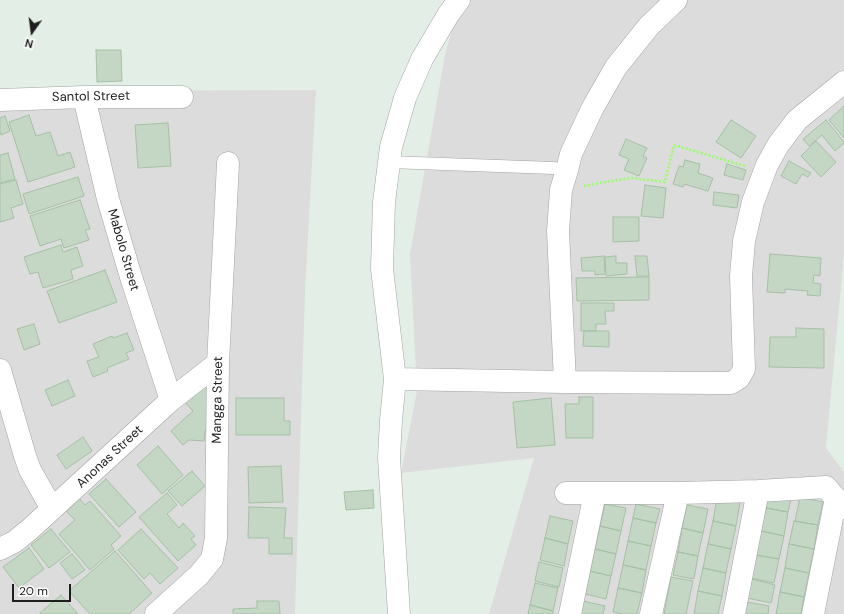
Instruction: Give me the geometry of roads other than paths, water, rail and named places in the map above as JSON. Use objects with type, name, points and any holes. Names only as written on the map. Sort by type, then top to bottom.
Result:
[{"type":"street","points":[[399,614],[390,458],[391,420],[395,379],[382,269],[384,202],[391,147],[405,98],[422,59],[448,15],[459,0]]},
{"type":"street","points":[[565,382],[558,231],[564,180],[571,154],[592,109],[616,67],[649,26],[676,0]]},
{"type":"street","points":[[395,379],[731,383],[739,378],[744,369],[740,276],[744,241],[753,202],[767,166],[778,145],[796,120],[844,82]]},
{"type":"street","name":"Santol Street","points":[[0,100],[182,96]]},
{"type":"street","name":"Mabolo Street","points":[[84,97],[108,199],[130,277],[171,400]]},
{"type":"street","name":"Mangga Street","points":[[156,614],[199,575],[212,559],[216,538],[218,363],[228,163]]},
{"type":"street","name":"Anonas Street","points":[[0,549],[14,542],[29,530],[171,400],[218,363]]},
{"type":"street","points":[[0,370],[30,470],[52,509]]},
{"type":"street","points":[[566,493],[678,493],[758,491],[826,487],[840,503],[813,614]]},
{"type":"street","points":[[734,614],[758,491]]},
{"type":"street","points":[[570,614],[595,493]]},
{"type":"street","points":[[652,614],[678,493]]},
{"type":"lane","points":[[389,162],[553,168],[564,180]]}]
